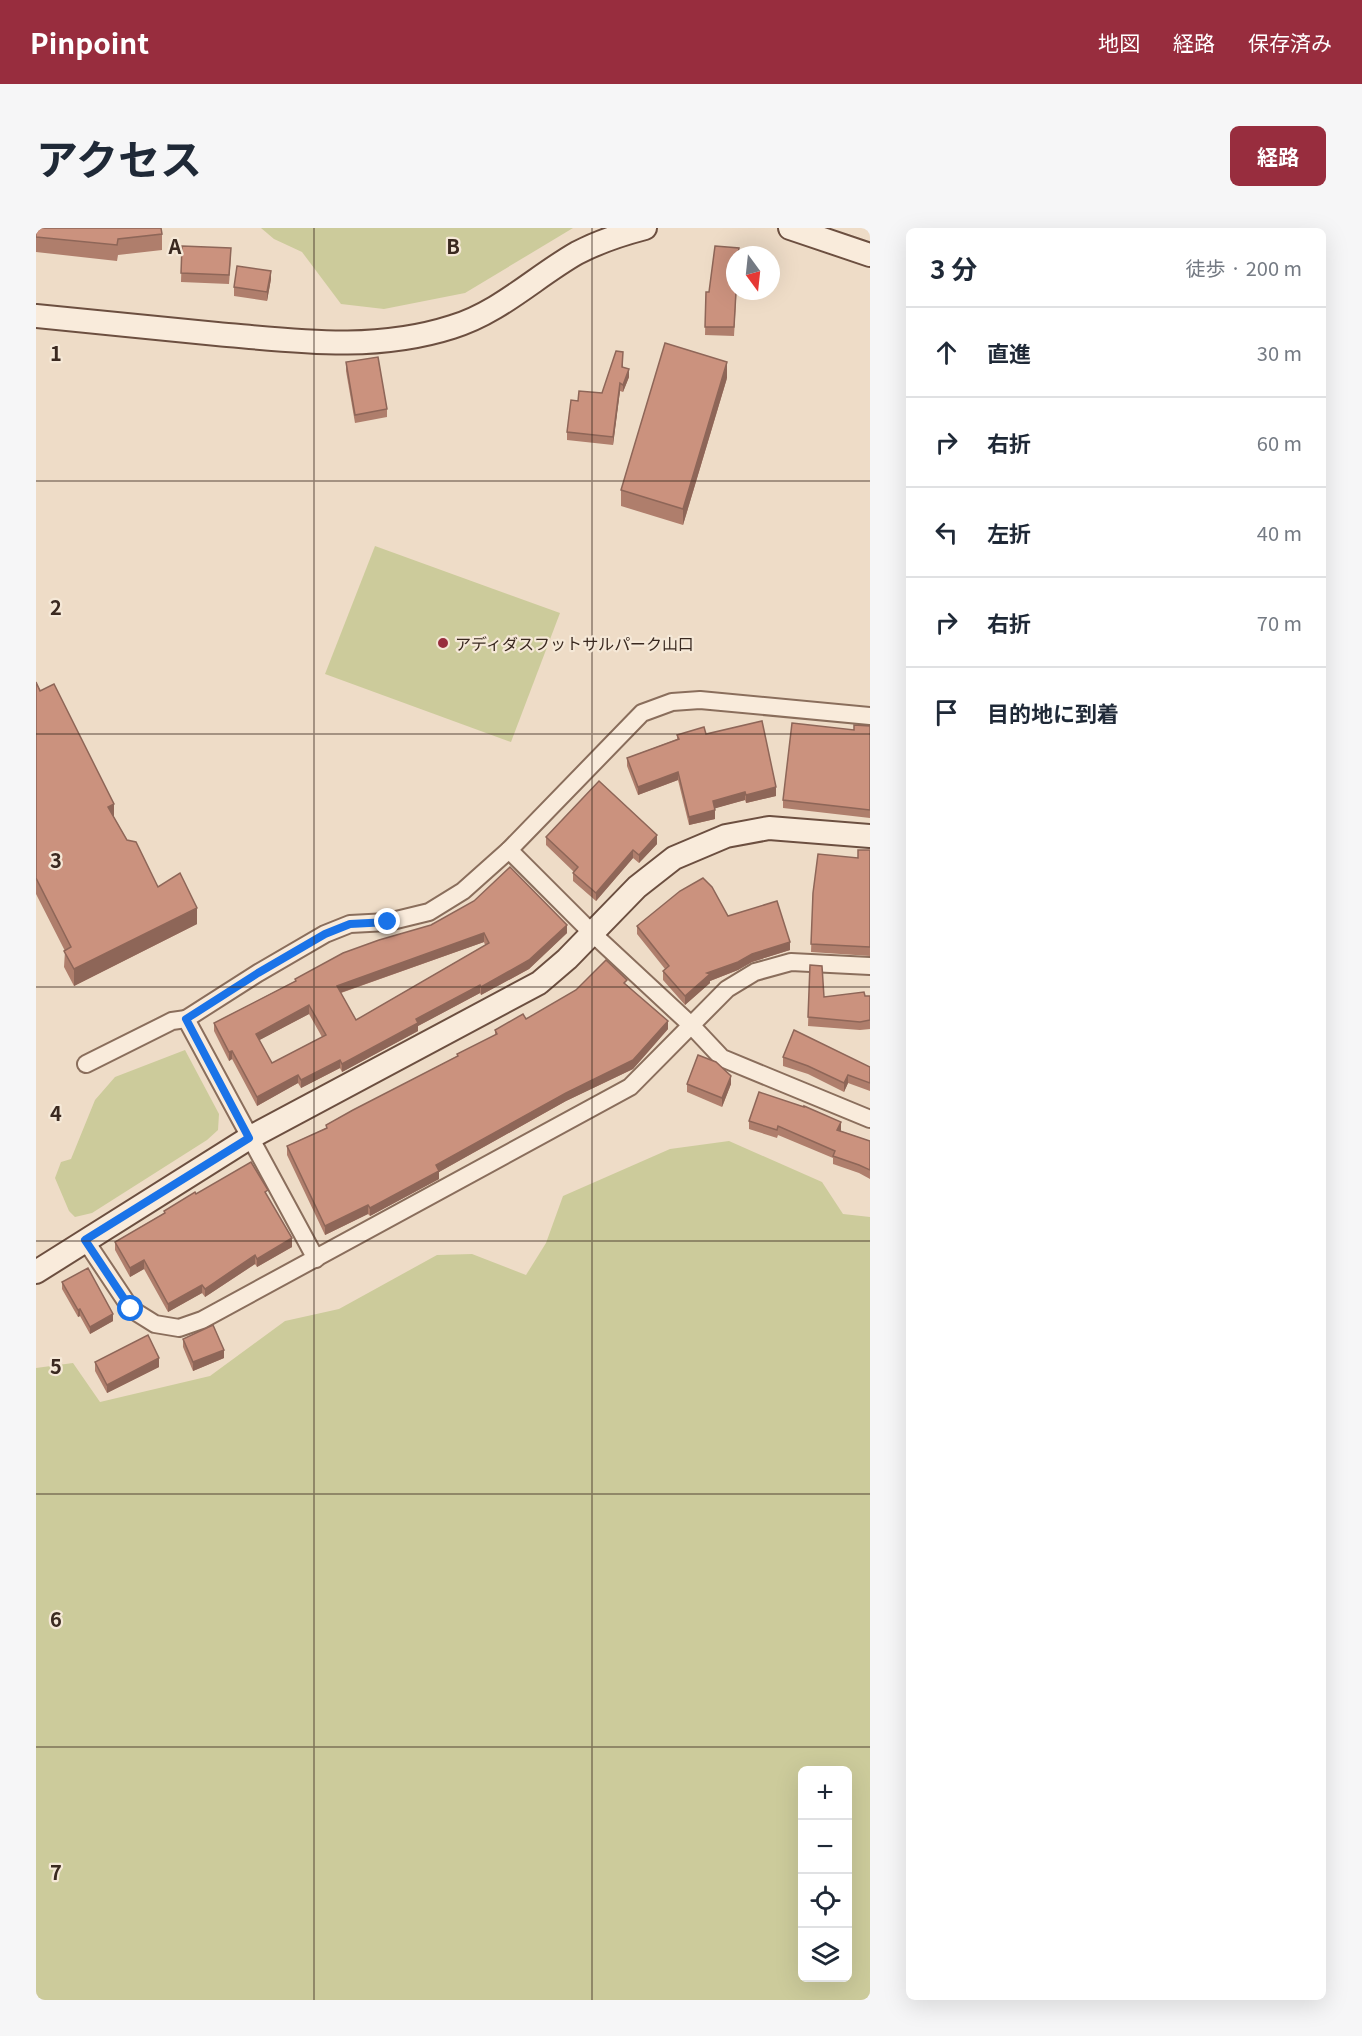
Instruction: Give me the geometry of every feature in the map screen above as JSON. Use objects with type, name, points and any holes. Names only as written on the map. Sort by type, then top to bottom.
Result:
[{"type":"street","points":[[36,316],[286,340],[361,344],[407,339],[453,327],[485,314],[578,253],[617,236],[645,228]]},
{"type":"street","points":[[790,228],[870,255]]},
{"type":"street","points":[[86,1064],[172,1021],[186,1019],[325,934],[350,924],[388,922],[429,912],[464,891],[509,850],[619,734],[642,713],[672,702],[700,700],[870,716]]},
{"type":"street","points":[[36,1272],[249,1138],[538,983],[567,959],[637,887],[674,858],[726,836],[769,828],[870,836]]},
{"type":"street","points":[[509,850],[592,933],[691,1025],[722,1058],[870,1119]]},
{"type":"street","points":[[85,1240],[131,1309],[155,1324],[179,1328],[202,1320],[630,1087],[727,989],[755,972],[791,962],[870,966]]},
{"type":"street","points":[[186,1019],[315,1259]]},
{"type":"green space","points":[[261,228],[573,228],[465,293],[384,309],[341,304],[302,252],[274,239]]},
{"type":"green space","name":"アディダスフットサルパーク山口","points":[[375,546],[560,613],[511,742],[325,674]]},
{"type":"green space","points":[[185,1050],[219,1114],[218,1130],[207,1140],[92,1213],[75,1217],[69,1211],[55,1178],[61,1162],[71,1159],[95,1100],[115,1077]]},
{"type":"green space","points":[[729,1141],[822,1182],[843,1214],[870,1217],[870,2000],[36,2000],[36,1368],[73,1363],[100,1402],[210,1376],[285,1321],[339,1309],[437,1255],[472,1254],[526,1275],[546,1243],[563,1196],[670,1149]]},
{"type":"building","points":[[36,228],[161,228],[162,234],[118,239],[117,245],[36,237]]},
{"type":"building","points":[[182,246],[231,248],[229,275],[181,273]]},
{"type":"building","points":[[715,246],[726,247],[726,300],[736,300],[734,327],[705,327],[706,292],[709,292]]},
{"type":"building","points":[[237,266],[271,271],[267,292],[234,287]]},
{"type":"building","points":[[665,343],[727,362],[683,509],[621,490]]},
{"type":"building","points":[[616,351],[623,352],[622,367],[629,369],[623,385],[620,383],[613,437],[567,432],[571,400],[578,401],[579,391],[602,393]]},
{"type":"building","points":[[378,357],[387,409],[355,415],[346,362]]},
{"type":"building","points":[[36,682],[40,691],[54,684],[114,804],[108,807],[127,840],[136,842],[158,887],[180,873],[197,908],[74,969],[64,951],[71,947],[36,878]]},
{"type":"building","points":[[762,721],[776,787],[746,795],[745,792],[713,801],[715,810],[689,817],[678,772],[638,787],[627,758],[679,739],[677,735],[704,727],[706,734]]},
{"type":"building","points":[[792,723],[854,730],[854,725],[870,726],[870,810],[783,800]]},
{"type":"building","points":[[599,781],[657,835],[639,855],[633,850],[596,893],[573,873],[578,867],[546,837]]},
{"type":"building","points":[[858,850],[870,850],[870,947],[811,944],[813,893],[818,854],[858,858]]},
{"type":"building","points":[[510,867],[567,925],[529,960],[416,1019],[418,1023],[342,1064],[340,1060],[301,1080],[298,1075],[257,1097],[214,1023],[296,981],[295,979],[343,953],[431,925],[474,901]],"holes":[[[484,933],[489,943],[356,1020],[337,986]],[[309,1005],[326,1035],[272,1063],[256,1034]]]},
{"type":"building","points":[[703,878],[712,887],[728,916],[777,901],[790,942],[752,954],[738,962],[707,973],[710,974],[685,996],[663,971],[669,966],[637,926],[680,891]]},
{"type":"building","points":[[606,960],[627,980],[624,983],[668,1021],[633,1060],[566,1093],[436,1165],[439,1171],[370,1208],[368,1205],[325,1226],[287,1146],[327,1128],[326,1125],[353,1110],[458,1056],[457,1054],[497,1034],[495,1030],[523,1014],[526,1019],[576,990]]},
{"type":"building","points":[[810,965],[822,966],[824,997],[864,992],[865,996],[870,996],[870,1020],[860,1022],[808,1017]]},
{"type":"building","points":[[794,1030],[870,1067],[870,1083],[848,1075],[844,1083],[783,1057]]},
{"type":"building","points":[[698,1055],[716,1062],[731,1076],[722,1098],[687,1084]]},
{"type":"building","points":[[759,1092],[804,1106],[841,1122],[837,1130],[870,1141],[870,1170],[833,1156],[835,1151],[778,1126],[777,1130],[749,1121]]},
{"type":"building","points":[[251,1162],[268,1190],[265,1192],[292,1238],[257,1259],[255,1255],[205,1289],[202,1285],[168,1304],[144,1260],[130,1268],[115,1242],[165,1213],[164,1211],[195,1192],[196,1194]]},
{"type":"building","points":[[88,1268],[113,1314],[90,1327],[62,1282]]},
{"type":"building","points":[[213,1325],[224,1350],[193,1362],[183,1339]]},
{"type":"building","points":[[148,1335],[159,1358],[107,1385],[95,1362]]},
{"type":"place","name":"アディダスフットサルパーク山口","points":[[443,643]]},
{"type":"route","points":[[131,1309],[85,1240],[249,1138],[186,1019],[325,934],[350,924],[388,922]]}]
